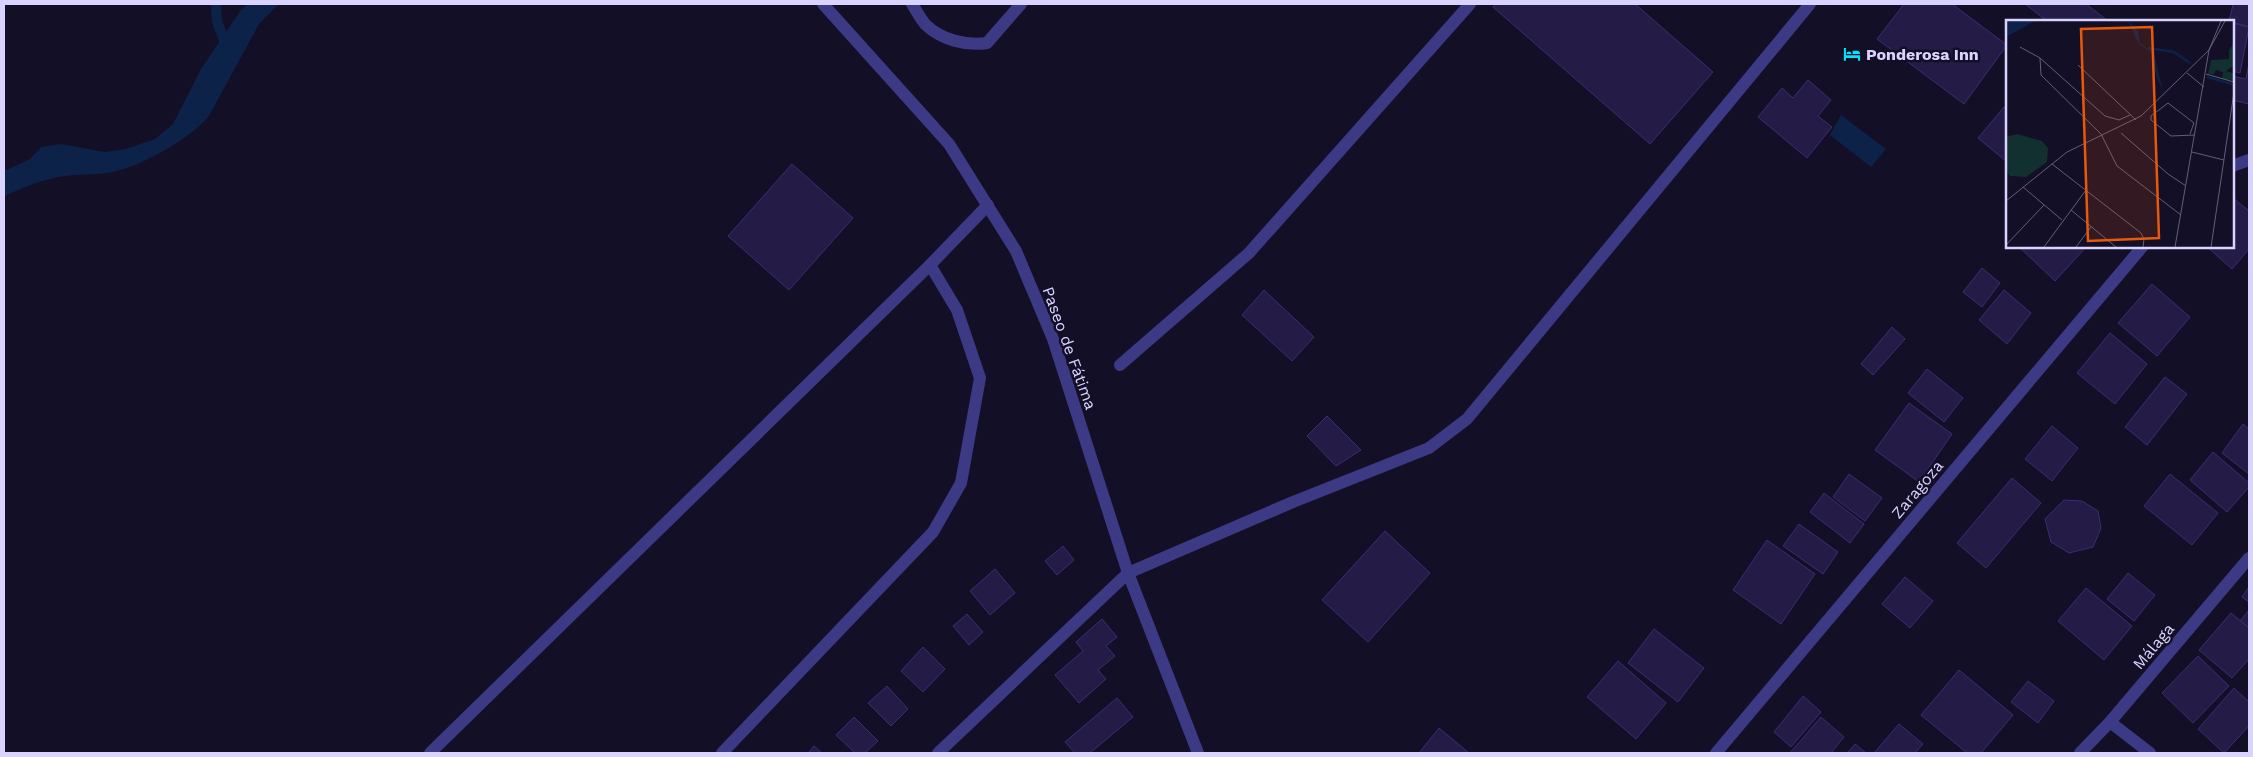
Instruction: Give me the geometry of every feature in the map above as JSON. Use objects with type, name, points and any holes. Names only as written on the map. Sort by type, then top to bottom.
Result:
[{"type":"street","name":"Paseo de Fátima","points":[[823,4],[949,144],[1016,251],[1052,339],[1128,573],[1198,753]]},
{"type":"street","points":[[912,4],[926,24],[947,38],[971,45],[987,44],[1021,4]]},
{"type":"street","points":[[1120,365],[1248,253],[1470,4]]},
{"type":"street","points":[[938,753],[1128,573],[1292,502],[1429,448],[1467,419],[1810,4]]},
{"type":"street","points":[[2233,166],[2249,160]]},
{"type":"street","points":[[430,753],[930,265],[988,205]]},
{"type":"street","name":"Zaragoza","points":[[1716,753],[2141,248]]},
{"type":"street","points":[[722,753],[933,532],[961,483],[980,378],[957,310],[930,265]]},
{"type":"street","name":"Málaga","points":[[2080,753],[2110,722],[2249,558]]},
{"type":"street","points":[[2110,722],[2150,753]]},
{"type":"water","points":[[248,4],[279,4],[259,24],[209,116],[189,134],[162,152],[133,166],[102,174],[49,179],[4,197],[4,171],[30,159],[41,147],[61,144],[105,152],[126,149],[155,139],[173,124],[201,69],[241,10]]},
{"type":"water","points":[[1841,115],[1886,149],[1871,167],[1830,135]]},
{"type":"building","points":[[1496,4],[1635,4],[1713,72],[1650,144],[1493,7]]},
{"type":"building","points":[[1904,4],[1952,4],[2006,44],[2006,46],[1964,104],[1877,39]]},
{"type":"building","points":[[2025,4],[2086,4],[2107,20],[2046,20]]},
{"type":"building","points":[[2228,4],[2249,4],[2249,27],[2229,20],[2233,5]]},
{"type":"building","points":[[2233,23],[2249,27],[2240,73],[2233,71]]},
{"type":"building","points":[[2249,63],[2249,104],[2233,100],[2233,76],[2246,79]]},
{"type":"building","points":[[1808,80],[1831,100],[1818,116],[1832,127],[1807,158],[1758,117],[1782,88],[1793,98]]},
{"type":"building","points":[[2004,107],[2006,109],[2006,161],[1978,138]]},
{"type":"building","points":[[792,164],[853,218],[789,290],[728,236]]},
{"type":"building","points":[[2233,198],[2249,211],[2249,249],[2232,269],[2208,248],[2233,248]]},
{"type":"building","points":[[2020,248],[2085,248],[2055,281]]},
{"type":"building","points":[[1982,268],[2000,283],[1982,307],[1963,292]]},
{"type":"building","points":[[2152,284],[2190,317],[2157,356],[2118,323]]},
{"type":"building","points":[[1264,290],[1314,337],[1292,361],[1242,315]]},
{"type":"building","points":[[2004,290],[2031,313],[2007,344],[1979,320]]},
{"type":"building","points":[[1892,327],[1905,339],[1873,375],[1861,364]]},
{"type":"building","points":[[2110,333],[2147,364],[2115,404],[2077,373]]},
{"type":"building","points":[[1927,369],[1963,398],[1944,422],[1908,393]]},
{"type":"building","points":[[2165,377],[2187,394],[2147,445],[2125,427]]},
{"type":"building","points":[[1909,403],[1952,434],[1919,482],[1875,450]]},
{"type":"building","points":[[1327,416],[1361,450],[1336,466],[1307,436]]},
{"type":"building","points":[[2243,424],[2249,429],[2249,474],[2222,453]]},
{"type":"building","points":[[2052,426],[2078,448],[2052,481],[2025,459]]},
{"type":"building","points":[[2213,452],[2249,483],[2249,487],[2227,512],[2190,480]]},
{"type":"building","points":[[1849,474],[1882,498],[1865,521],[1833,497]]},
{"type":"building","points":[[2170,474],[2218,513],[2192,545],[2144,506]]},
{"type":"building","points":[[2012,478],[2041,503],[1986,568],[1957,543]]},
{"type":"building","points":[[1824,493],[1864,524],[1850,543],[1810,512]]},
{"type":"building","points":[[2064,500],[2082,501],[2098,511],[2101,528],[2093,547],[2069,553],[2051,542],[2045,519]]},
{"type":"building","points":[[1799,524],[1838,552],[1823,574],[1783,546]]},
{"type":"building","points":[[1385,531],[1430,573],[1368,642],[1322,600]]},
{"type":"building","points":[[1767,540],[1815,574],[1781,624],[1733,590]]},
{"type":"building","points":[[1063,546],[1074,560],[1057,575],[1045,561]]},
{"type":"building","points":[[995,569],[1015,593],[990,615],[970,591]]},
{"type":"building","points":[[2128,573],[2155,595],[2134,621],[2107,599]]},
{"type":"building","points":[[1905,577],[1933,601],[1910,628],[1882,604]]},
{"type":"building","points":[[2249,587],[2249,602],[2242,597]]},
{"type":"building","points":[[2086,588],[2132,626],[2104,660],[2058,621]]},
{"type":"building","points":[[2249,610],[2249,628],[2240,621]]},
{"type":"building","points":[[2231,613],[2249,628],[2249,659],[2232,678],[2199,650]]},
{"type":"building","points":[[967,614],[983,632],[969,645],[953,626]]},
{"type":"building","points":[[1102,619],[1117,637],[1106,646],[1115,656],[1098,670],[1106,679],[1079,703],[1055,675],[1083,651],[1076,642]]},
{"type":"building","points":[[1654,629],[1704,668],[1678,702],[1628,663]]},
{"type":"building","points":[[923,647],[945,669],[923,692],[901,671]]},
{"type":"building","points":[[2198,656],[2229,686],[2193,723],[2162,693]]},
{"type":"building","points":[[1618,661],[1666,703],[1636,739],[1587,697]]},
{"type":"building","points":[[1959,670],[2013,715],[1981,753],[1967,753],[1921,715]]},
{"type":"building","points":[[2028,681],[2054,701],[2038,723],[2011,702]]},
{"type":"building","points":[[887,686],[908,709],[891,726],[868,703]]},
{"type":"building","points":[[2234,688],[2249,702],[2249,726],[2224,753],[2198,729]]},
{"type":"building","points":[[1803,696],[1821,712],[1791,747],[1774,732]]},
{"type":"building","points":[[1117,698],[1133,717],[1090,753],[1075,753],[1065,742]]},
{"type":"building","points":[[854,717],[878,741],[865,753],[855,753],[836,735]]},
{"type":"building","points":[[1821,717],[1844,737],[1831,753],[1790,753]]},
{"type":"building","points":[[1899,724],[1923,744],[1915,753],[1874,753]]},
{"type":"building","points":[[1439,728],[1469,753],[1419,753]]},
{"type":"building","points":[[1855,744],[1866,753],[1847,753]]},
{"type":"building","points":[[814,746],[822,753],[808,753]]},
{"type":"waterway","points":[[216,4],[217,21],[225,43]]},
{"type":"place","name":"Ponderosa Inn","points":[[1852,54]]}]
